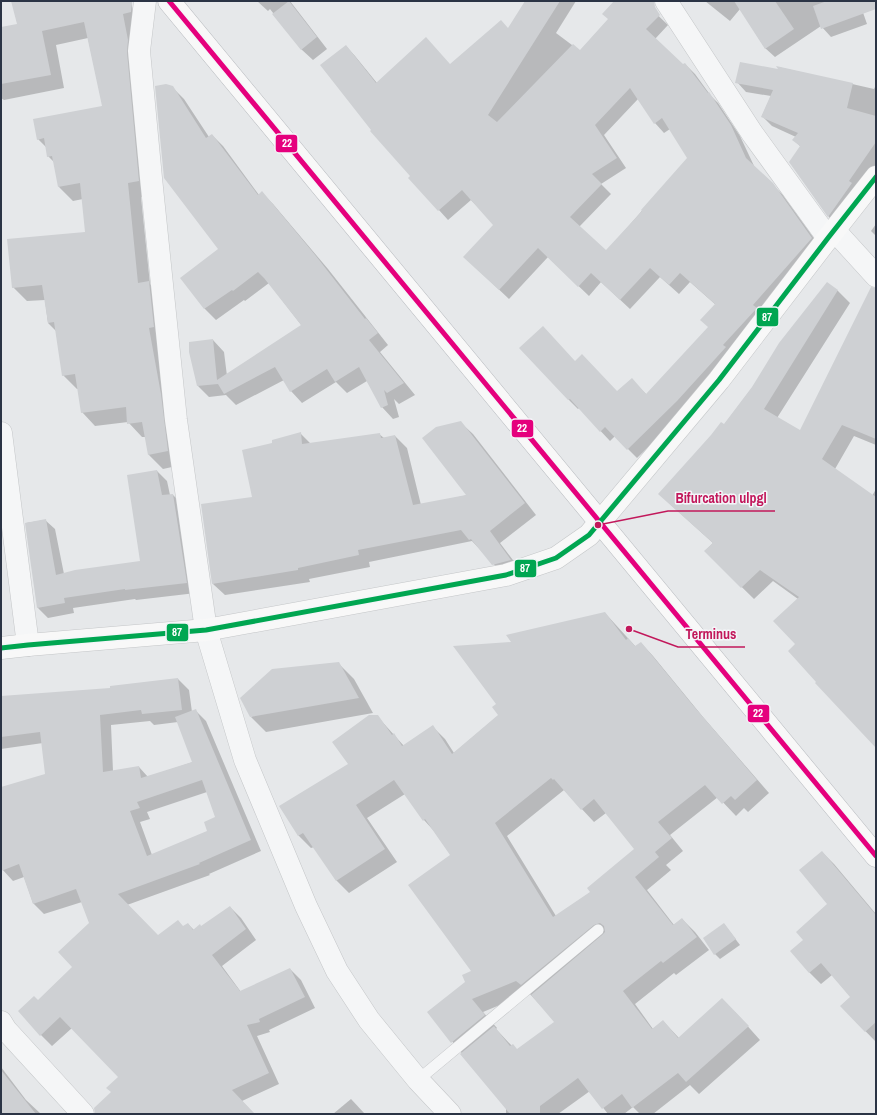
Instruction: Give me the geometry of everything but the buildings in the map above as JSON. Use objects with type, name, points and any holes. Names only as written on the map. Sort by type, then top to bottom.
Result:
[{"type":"main road","points":[[169,1],[876,856]]},
{"type":"main road","points":[[1,648],[206,630],[506,575],[556,558],[590,535],[600,521],[719,380],[876,177]]},
{"type":"street","points":[[145,1],[139,51],[150,170],[176,420],[206,630],[245,760],[306,906],[337,971],[369,1020],[418,1080],[450,1114]]},
{"type":"street","points":[[666,1],[752,133],[831,234],[876,276]]},
{"type":"street","points":[[1,433],[28,645]]},
{"type":"street","points":[[1,1022],[6,1030],[83,1114]]},
{"type":"lane","points":[[418,1080],[598,930]]},
{"type":"transit line","name":"22","points":[[169,1],[876,856]]},
{"type":"transit line","name":"87","points":[[1,648],[206,630],[506,575],[556,558],[589,535],[719,380],[876,177]]},
{"type":"place","name":"Bifurcation ulpgl","points":[[598,525]]},
{"type":"place","name":"Terminus","points":[[629,629]]}]
